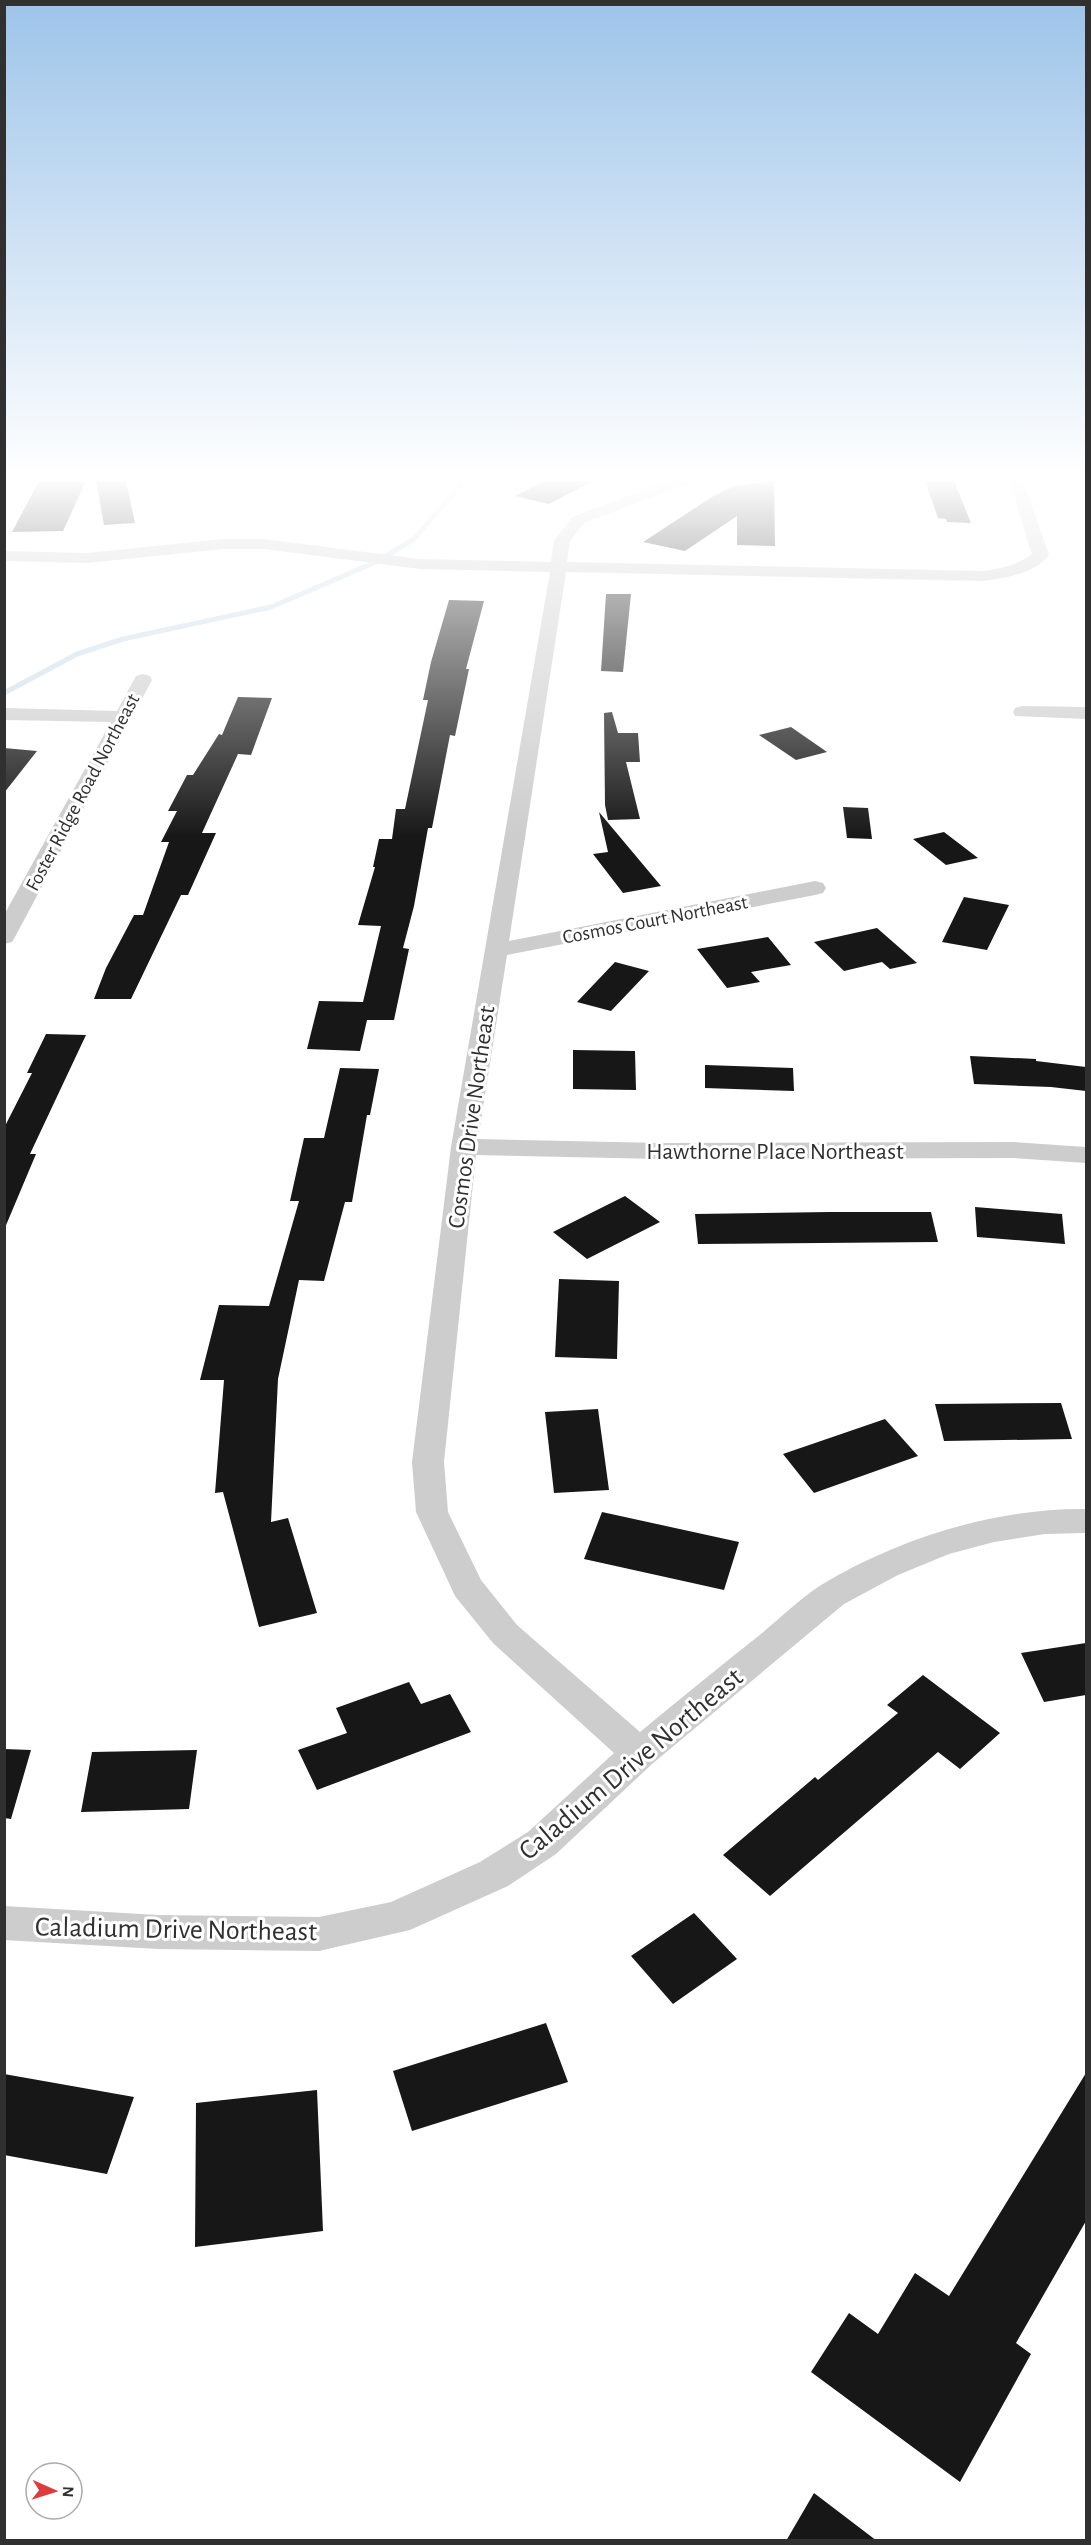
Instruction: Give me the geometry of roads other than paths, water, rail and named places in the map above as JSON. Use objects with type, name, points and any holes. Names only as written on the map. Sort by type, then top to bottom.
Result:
[{"type":"street","name":"Cosmos Drive Northeast","points":[[554,600],[464,1147],[428,1462],[432,1512],[467,1587],[505,1634],[639,1753]]},
{"type":"street","name":"Foster Ridge Road Northeast","points":[[4,937],[14,900],[143,680]]},
{"type":"street","points":[[1022,712],[1086,712]]},
{"type":"street","points":[[4,714],[122,717]]},
{"type":"street","name":"Cosmos Court Northeast","points":[[496,950],[815,888]]},
{"type":"street","name":"Hawthorne Place Northeast","points":[[464,1147],[661,1151],[1013,1150],[1086,1155]]},
{"type":"street","name":"Caladium Drive Northeast","points":[[4,1923],[158,1932],[319,1934],[396,1918],[494,1874],[542,1843],[639,1753],[832,1594],[886,1566],[940,1545],[994,1530],[1045,1522],[1086,1521]]},
{"type":"waterway","points":[[4,693],[77,654],[123,639],[271,607],[288,600]]}]
